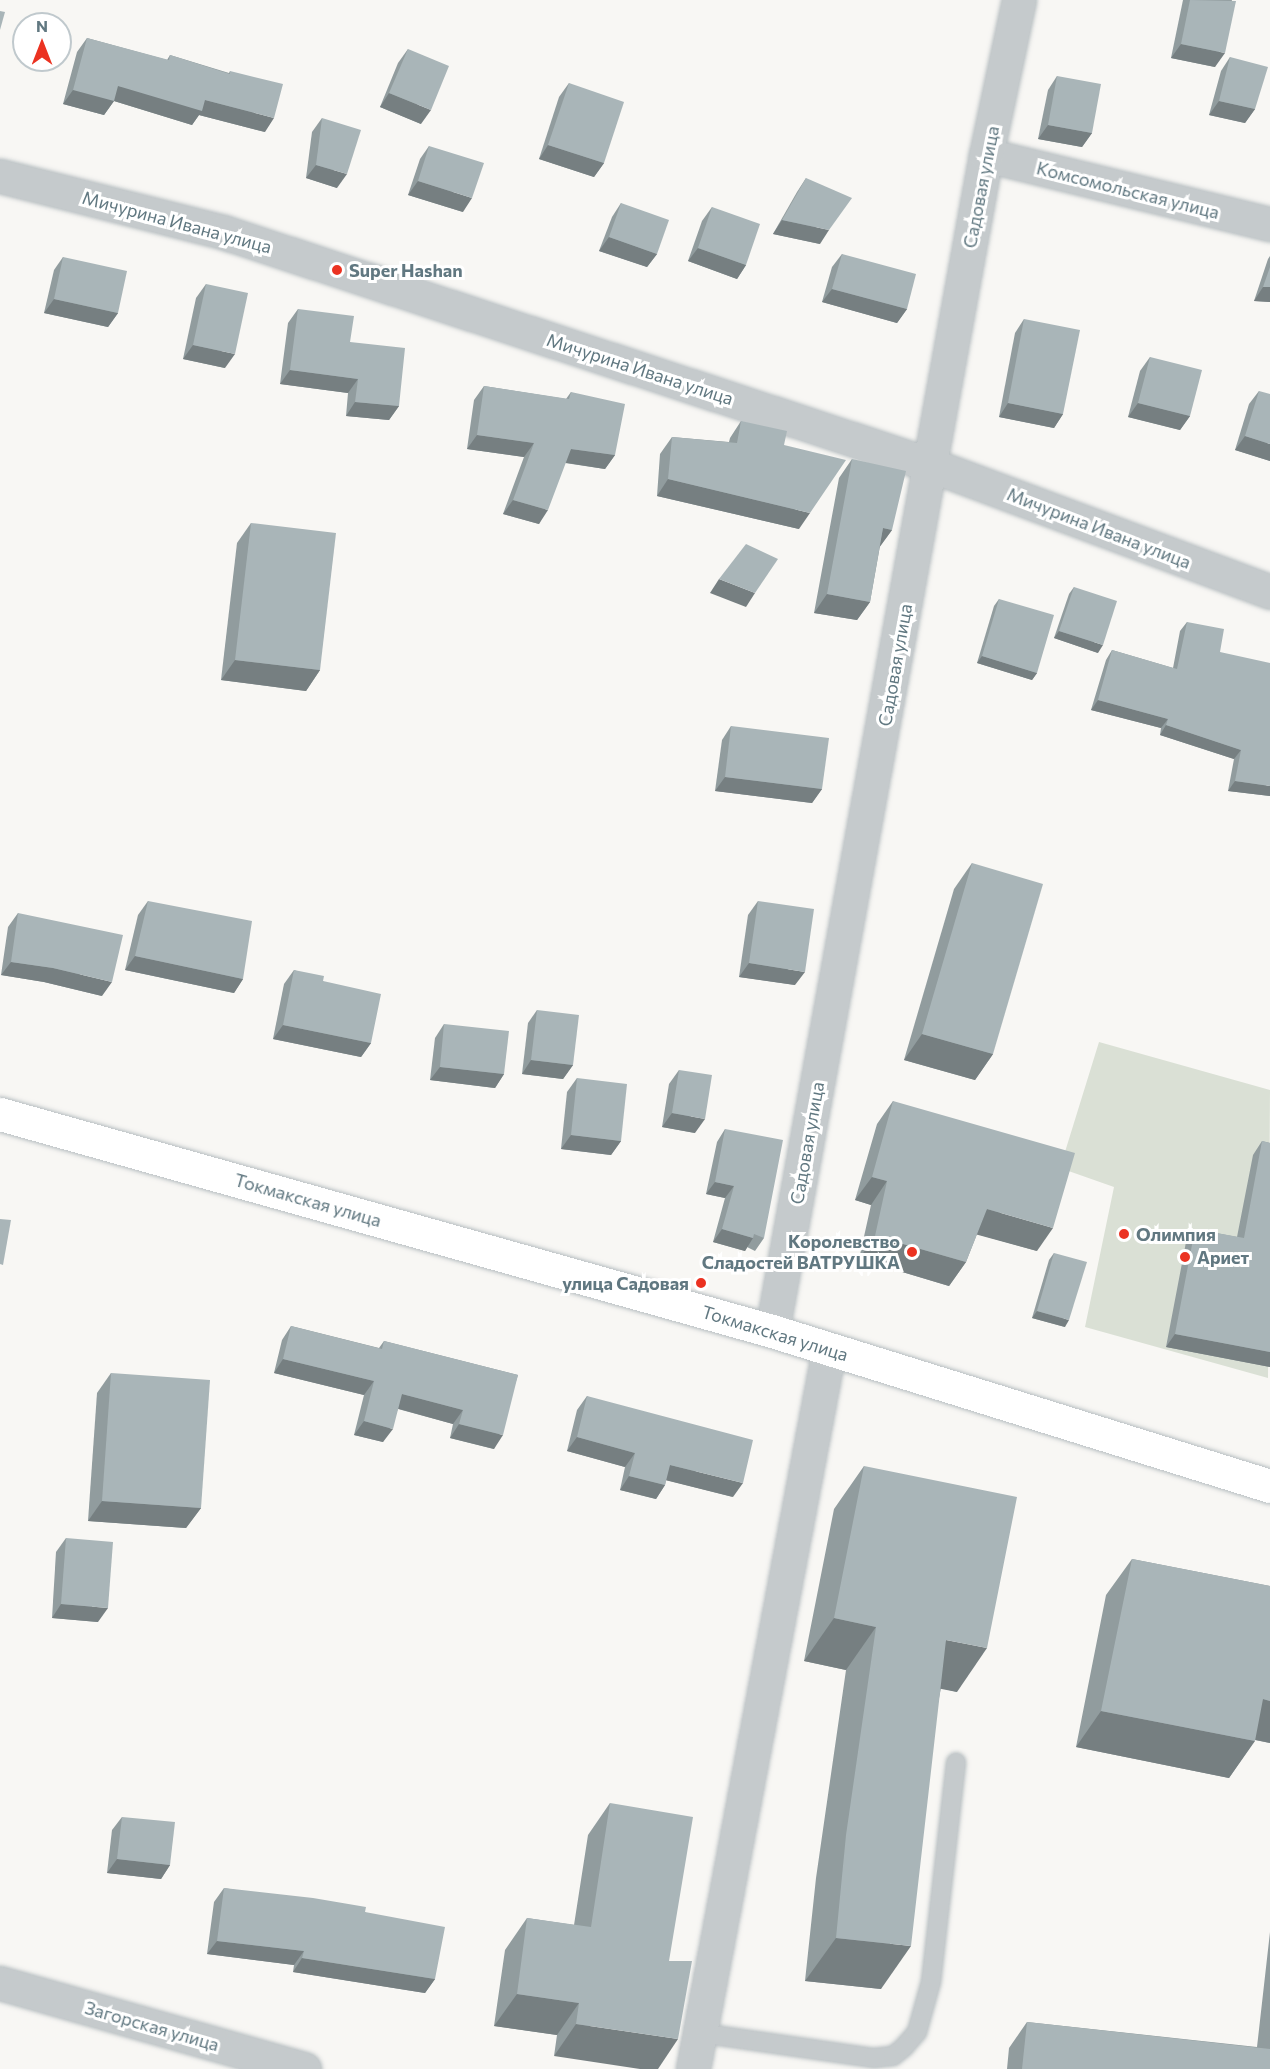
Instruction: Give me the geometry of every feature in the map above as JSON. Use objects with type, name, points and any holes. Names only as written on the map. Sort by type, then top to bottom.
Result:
[{"type":"main road","name":"Токмакская улица","points":[[0,1114],[772,1331],[1270,1486]]},
{"type":"street","name":"Садовая улица","points":[[772,1331],[932,465],[986,155],[1019,0]]},
{"type":"street","name":"Комсомольская улица","points":[[986,155],[1270,224]]},
{"type":"street","name":"Мичурина Ивана улица","points":[[0,176],[223,232],[932,465],[1270,592]]},
{"type":"street","points":[[693,2069],[829,1349]]},
{"type":"street","name":"Загорская улица","points":[[0,1983],[304,2069]]},
{"type":"lane","points":[[700,2033],[874,2058],[893,2056],[904,2047],[917,2032],[932,1982],[956,1762]]},
{"type":"shaded area","name":"Ариет","points":[[1099,1042],[1270,1090],[1268,1378],[1085,1327],[1114,1187],[1060,1168]]},
{"type":"building","points":[[1190,0],[1236,1],[1225,53],[1181,44]]},
{"type":"building","points":[[0,11],[5,12],[0,30]]},
{"type":"building","points":[[87,38],[169,60],[170,55],[230,74],[230,71],[283,84],[274,118],[205,100],[202,111],[118,86],[114,101],[73,90]]},
{"type":"building","points":[[408,49],[449,66],[431,110],[389,93]]},
{"type":"building","points":[[1230,57],[1268,67],[1255,109],[1219,101]]},
{"type":"building","points":[[1057,76],[1101,84],[1092,133],[1048,125]]},
{"type":"building","points":[[569,83],[624,102],[604,163],[548,145]]},
{"type":"building","points":[[322,118],[361,130],[347,174],[316,165]]},
{"type":"building","points":[[429,146],[484,163],[472,198],[418,181]]},
{"type":"building","points":[[806,178],[852,198],[829,230],[782,220]]},
{"type":"building","points":[[621,203],[669,220],[657,254],[609,237]]},
{"type":"building","points":[[712,207],[760,224],[746,265],[698,248]]},
{"type":"building","points":[[842,254],[916,274],[907,309],[832,289]]},
{"type":"building","points":[[63,257],[127,271],[118,313],[54,299]]},
{"type":"building","points":[[1270,267],[1270,287],[1263,287]]},
{"type":"building","points":[[206,284],[248,293],[235,354],[193,345]]},
{"type":"building","points":[[298,309],[354,316],[350,342],[405,348],[399,406],[355,402],[358,379],[290,370]]},
{"type":"building","points":[[1024,319],[1080,330],[1063,414],[1008,403]]},
{"type":"building","points":[[1150,357],[1202,370],[1190,416],[1138,403]]},
{"type":"building","points":[[484,386],[569,399],[571,392],[625,404],[615,455],[571,449],[548,510],[513,500],[534,443],[477,435]]},
{"type":"building","points":[[1259,391],[1270,394],[1270,444],[1245,436]]},
{"type":"building","points":[[741,421],[787,431],[784,445],[846,460],[810,513],[668,479],[672,437],[737,443]]},
{"type":"building","points":[[852,459],[906,471],[892,530],[883,528],[870,602],[827,594]]},
{"type":"building","points":[[251,523],[336,533],[320,670],[235,660]]},
{"type":"building","points":[[746,544],[778,559],[755,593],[719,579]]},
{"type":"building","points":[[1074,587],[1117,601],[1103,645],[1059,631]]},
{"type":"building","points":[[999,599],[1054,615],[1037,673],[982,656]]},
{"type":"building","points":[[1187,622],[1224,629],[1220,652],[1270,663],[1270,786],[1235,781],[1241,750],[1166,725],[1168,719],[1098,700],[1112,650],[1177,669]]},
{"type":"building","points":[[731,726],[829,738],[822,789],[725,777]]},
{"type":"building","points":[[972,863],[1043,884],[993,1054],[922,1034]]},
{"type":"building","points":[[148,901],[252,921],[243,979],[135,956]]},
{"type":"building","points":[[758,901],[814,909],[805,972],[749,963]]},
{"type":"building","points":[[18,913],[123,935],[112,982],[53,968],[11,962]]},
{"type":"building","points":[[294,970],[324,976],[323,981],[381,994],[371,1043],[283,1025]]},
{"type":"building","points":[[537,1010],[579,1015],[573,1065],[531,1060]]},
{"type":"building","points":[[444,1024],[509,1031],[504,1074],[440,1067]]},
{"type":"building","points":[[679,1070],[712,1075],[705,1119],[672,1113]]},
{"type":"building","points":[[577,1078],[627,1084],[621,1141],[571,1135]]},
{"type":"building","points":[[893,1101],[1075,1153],[1053,1228],[987,1209],[966,1262],[875,1236],[887,1181],[872,1177]]},
{"type":"building","points":[[725,1129],[783,1140],[764,1238],[754,1234],[753,1238],[722,1229],[734,1186],[715,1182]]},
{"type":"building","points":[[1262,1141],[1270,1143],[1270,1352],[1175,1334],[1195,1229],[1244,1238]]},
{"type":"building","points":[[0,1219],[11,1220],[3,1265],[0,1264]]},
{"type":"building","points":[[1054,1253],[1087,1262],[1069,1320],[1037,1311]]},
{"type":"building","points":[[291,1326],[382,1349],[384,1341],[518,1375],[503,1435],[459,1424],[463,1410],[402,1394],[393,1429],[364,1421],[374,1381],[283,1359]]},
{"type":"building","points":[[111,1373],[210,1380],[201,1508],[102,1501]]},
{"type":"building","points":[[587,1396],[753,1440],[743,1483],[670,1465],[665,1485],[629,1476],[635,1453],[577,1437]]},
{"type":"building","points":[[864,1466],[1017,1497],[987,1648],[946,1640],[911,1946],[836,1938],[846,1835],[876,1627],[834,1618]]},
{"type":"building","points":[[66,1538],[113,1542],[108,1608],[61,1604]]},
{"type":"building","points":[[1132,1559],[1270,1586],[1270,1701],[1263,1699],[1255,1741],[1101,1711]]},
{"type":"building","points":[[610,1803],[693,1817],[669,1961],[692,1961],[678,2039],[576,2024],[579,2003],[517,1994],[527,1918],[591,1927]]},
{"type":"building","points":[[122,1817],[175,1822],[170,1865],[117,1859]]},
{"type":"building","points":[[224,1888],[313,1898],[366,1907],[365,1912],[445,1927],[435,1979],[302,1958],[304,1951],[217,1941]]},
{"type":"building","points":[[1027,2022],[1270,2049],[1270,2069],[1022,2069]]},
{"type":"place","name":"Super Hashan","points":[[337,270]]},
{"type":"place","name":"Олимпия","points":[[1124,1234]]},
{"type":"place","name":"Королевство Сладостей ВАТРУШКА","points":[[912,1252]]},
{"type":"place","name":"Ариет","points":[[1185,1257]]},
{"type":"place","name":"улица Садовая","points":[[701,1283]]}]
